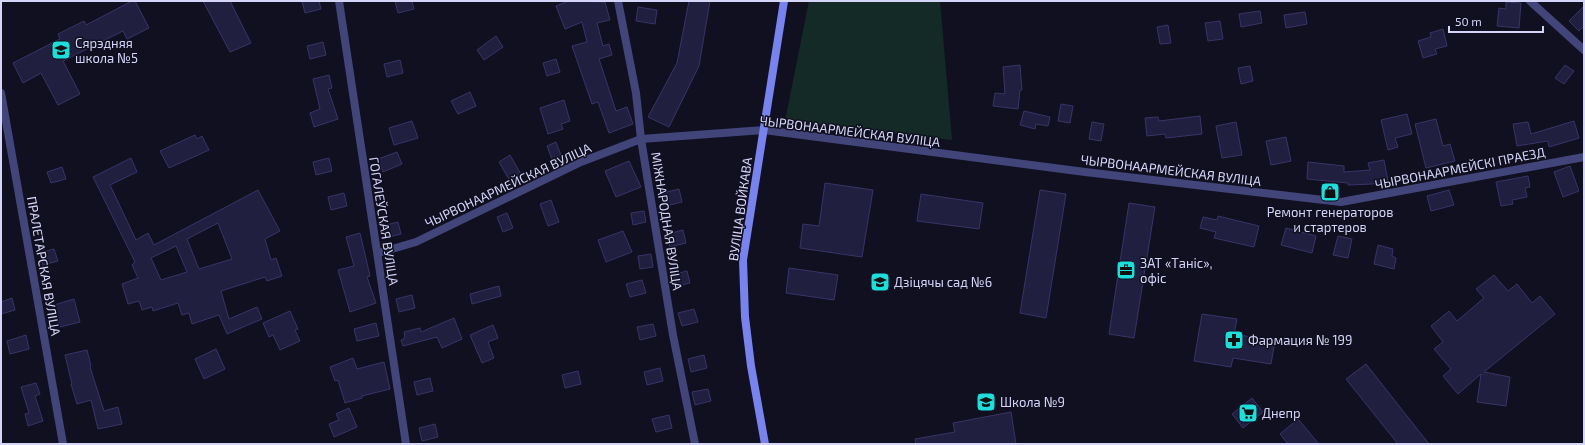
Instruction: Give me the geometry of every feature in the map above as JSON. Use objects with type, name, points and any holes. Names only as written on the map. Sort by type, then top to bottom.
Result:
[{"type":"main road","name":"ВУЛІЦА ВОЙКАВА","points":[[765,444],[744,317],[744,249],[784,1]]},
{"type":"street","name":"ГОГАЛЕЎСКАЯ ВУЛІЦА","points":[[339,1],[370,214],[378,253],[406,444]]},
{"type":"street","name":"МІЖНАРОДНАЯ ВУЛІЦА","points":[[618,1],[636,93],[641,139],[673,336],[695,444]]},
{"type":"street","points":[[1530,1],[1584,50]]},
{"type":"street","name":"ПРАЛЕТАРСКАЯ ВУЛІЦА","points":[[1,92],[63,444]]},
{"type":"street","name":"ЧЫРВОНААРМЕЙСКАЯ ВУЛІЦА","points":[[378,253],[416,242],[580,162],[641,139],[764,130],[1085,172],[1341,202]]},
{"type":"street","name":"ЧЫРВОНААРМЕЙСКІ ПРАЕЗД","points":[[1341,202],[1584,157]]},
{"type":"green space","points":[[809,1],[940,1],[952,140],[785,121]]},
{"type":"building","name":"Сярэдняя школа №5","points":[[132,1],[135,1],[149,28],[127,39],[123,31],[63,61],[80,94],[58,105],[41,73],[23,83],[13,63],[60,39],[58,34],[84,21],[86,25]]},
{"type":"building","points":[[203,1],[230,1],[251,43],[230,52]]},
{"type":"building","points":[[302,1],[319,1],[321,9],[305,13]]},
{"type":"building","points":[[395,1],[412,1],[414,9],[398,13]]},
{"type":"building","points":[[569,1],[605,2],[610,20],[597,23],[603,46],[609,44],[612,55],[599,59],[616,111],[627,107],[633,124],[609,133],[598,102],[592,104],[572,46],[587,42],[582,22],[565,29],[556,6]]},
{"type":"building","points":[[689,1],[710,1],[699,66],[669,127],[648,117],[677,63]]},
{"type":"building","points":[[1506,2],[1521,3],[1519,28],[1497,26],[1499,8],[1506,9]]},
{"type":"building","points":[[1584,6],[1584,26],[1579,31],[1569,21]]},
{"type":"building","points":[[638,7],[657,10],[655,24],[636,21]]},
{"type":"building","points":[[1260,11],[1262,23],[1241,27],[1239,14]]},
{"type":"building","points":[[1305,12],[1307,24],[1286,28],[1284,15]]},
{"type":"building","points":[[1220,21],[1223,39],[1208,41],[1205,23]]},
{"type":"building","points":[[1168,25],[1171,43],[1160,44],[1157,27]]},
{"type":"building","points":[[1443,29],[1447,46],[1435,49],[1437,54],[1423,58],[1418,41],[1431,37],[1430,33]]},
{"type":"building","points":[[496,36],[503,47],[484,60],[477,50]]},
{"type":"building","points":[[323,42],[326,55],[310,59],[307,46]]},
{"type":"building","points":[[556,59],[560,72],[547,76],[543,63]]},
{"type":"building","points":[[400,60],[403,73],[387,77],[384,64]]},
{"type":"building","points":[[1020,65],[1022,90],[1020,90],[1018,109],[993,106],[995,93],[1005,94],[1003,67]]},
{"type":"building","points":[[1565,65],[1574,71],[1564,84],[1555,78]]},
{"type":"building","points":[[1250,66],[1253,81],[1241,84],[1238,68]]},
{"type":"building","points":[[329,75],[332,88],[328,89],[338,119],[314,127],[310,113],[320,109],[313,79]]},
{"type":"building","points":[[470,92],[476,106],[458,114],[451,101]]},
{"type":"building","points":[[564,100],[570,121],[561,124],[563,129],[548,134],[540,108]]},
{"type":"building","points":[[1061,104],[1073,106],[1070,123],[1058,121]]},
{"type":"building","points":[[1024,111],[1050,117],[1048,126],[1036,124],[1035,129],[1020,125]]},
{"type":"building","points":[[1407,114],[1412,134],[1395,138],[1398,147],[1388,150],[1381,120]]},
{"type":"building","points":[[1200,116],[1202,134],[1166,138],[1165,134],[1147,136],[1145,118],[1158,117],[1159,121]]},
{"type":"building","points":[[1436,119],[1443,146],[1450,144],[1455,161],[1426,168],[1415,124]]},
{"type":"building","points":[[412,121],[418,138],[394,145],[389,128]]},
{"type":"building","points":[[1574,121],[1579,138],[1549,147],[1548,141],[1517,146],[1513,124],[1528,122],[1531,134]]},
{"type":"building","points":[[1092,122],[1104,124],[1101,141],[1089,139]]},
{"type":"building","points":[[1236,122],[1242,155],[1222,158],[1216,126]]},
{"type":"building","points":[[195,135],[197,139],[202,136],[209,150],[169,168],[160,151]]},
{"type":"building","points":[[1286,137],[1291,161],[1271,165],[1266,141]]},
{"type":"building","points":[[556,142],[562,158],[553,162],[547,146]]},
{"type":"building","points":[[397,152],[402,164],[383,172],[378,159]]},
{"type":"building","points":[[510,155],[522,176],[511,183],[499,162]]},
{"type":"building","points":[[131,158],[137,172],[110,185],[136,240],[148,233],[154,245],[258,190],[280,231],[265,239],[271,260],[276,258],[282,276],[267,281],[265,277],[221,291],[229,319],[257,307],[262,319],[227,334],[219,315],[192,324],[189,313],[182,315],[178,303],[153,311],[152,307],[142,310],[139,301],[128,304],[122,284],[138,278],[132,265],[135,262],[93,177]],"holes":[[[218,223],[232,259],[199,269],[187,239]],[[176,246],[187,272],[161,280],[151,258]]]},
{"type":"building","points":[[329,158],[332,171],[316,175],[313,162]]},
{"type":"building","points":[[1384,160],[1388,181],[1372,184],[1348,185],[1348,183],[1307,179],[1308,162],[1344,166],[1344,172],[1370,170],[1368,163]]},
{"type":"building","points":[[629,161],[641,187],[616,197],[605,171]]},
{"type":"building","points":[[1570,166],[1579,191],[1563,197],[1554,172]]},
{"type":"building","points":[[62,167],[66,179],[51,183],[47,172]]},
{"type":"building","points":[[1528,176],[1530,187],[1525,188],[1527,197],[1512,200],[1513,204],[1501,206],[1496,182]]},
{"type":"building","points":[[825,183],[873,190],[862,257],[800,248],[803,224],[819,226]]},
{"type":"building","points":[[679,189],[682,202],[666,206],[663,193]]},
{"type":"building","points":[[1040,190],[1066,194],[1046,318],[1020,313]]},
{"type":"building","points":[[1449,190],[1454,205],[1431,211],[1427,196]]},
{"type":"building","points":[[344,193],[347,206],[331,210],[328,197]]},
{"type":"building","points":[[921,194],[983,203],[979,229],[917,221]]},
{"type":"building","points":[[551,200],[559,222],[548,226],[540,204]]},
{"type":"building","points":[[1129,203],[1155,207],[1134,338],[1109,334]]},
{"type":"building","points":[[644,211],[646,222],[633,225],[631,213]]},
{"type":"building","points":[[507,213],[513,228],[503,232],[497,217]]},
{"type":"building","points":[[1218,216],[1259,226],[1254,247],[1214,238],[1216,232],[1200,228],[1203,217],[1217,220]]},
{"type":"building","points":[[398,222],[401,234],[385,238],[382,226]]},
{"type":"building","points":[[1286,228],[1316,236],[1312,253],[1281,245]]},
{"type":"building","points":[[683,230],[686,243],[670,247],[667,234]]},
{"type":"building","points":[[623,231],[632,252],[606,262],[598,240]]},
{"type":"building","points":[[360,233],[370,276],[367,277],[376,303],[350,312],[338,270],[354,266],[346,237]]},
{"type":"building","points":[[1338,236],[1352,239],[1348,258],[1333,255]]},
{"type":"building","points":[[1378,245],[1393,249],[1392,256],[1396,258],[1394,269],[1374,264]]},
{"type":"building","points":[[54,249],[58,261],[43,265],[39,253]]},
{"type":"building","points":[[651,254],[653,267],[640,269],[638,256]]},
{"type":"building","points":[[789,268],[838,275],[834,300],[786,293]]},
{"type":"building","points":[[687,271],[690,283],[674,287],[671,275]]},
{"type":"building","points":[[1494,275],[1508,291],[1517,284],[1532,303],[1540,296],[1555,314],[1484,372],[1510,377],[1506,406],[1477,402],[1481,374],[1458,394],[1443,376],[1451,369],[1434,349],[1443,342],[1431,326],[1449,311],[1457,321],[1484,298],[1476,289]]},
{"type":"building","points":[[642,280],[646,293],[630,297],[626,284]]},
{"type":"building","points":[[499,286],[501,296],[472,304],[470,294]]},
{"type":"building","points":[[412,295],[415,308],[399,312],[396,299]]},
{"type":"building","points":[[12,298],[15,310],[1,314],[1,302]]},
{"type":"building","points":[[74,299],[80,322],[60,327],[54,305]]},
{"type":"building","points":[[694,309],[698,322],[682,326],[678,313]]},
{"type":"building","points":[[290,311],[298,329],[295,330],[300,341],[280,350],[273,335],[269,337],[263,323]]},
{"type":"building","name":"Фармация № 199","points":[[1202,314],[1237,319],[1234,334],[1275,341],[1271,364],[1233,358],[1231,367],[1194,361]]},
{"type":"building","points":[[454,318],[462,339],[442,348],[437,337],[403,346],[401,340],[405,338],[404,332],[420,328],[421,332]]},
{"type":"building","points":[[376,323],[379,336],[357,341],[354,329]]},
{"type":"building","points":[[653,324],[656,336],[640,340],[637,327]]},
{"type":"building","points":[[493,325],[498,338],[488,342],[494,358],[482,363],[470,335]]},
{"type":"building","points":[[26,335],[29,349],[10,354],[7,341]]},
{"type":"building","points":[[216,349],[225,369],[204,379],[195,359]]},
{"type":"building","points":[[87,350],[90,367],[104,411],[118,407],[122,424],[98,429],[91,400],[77,404],[65,355]]},
{"type":"building","points":[[704,355],[707,368],[691,372],[688,359]]},
{"type":"building","points":[[353,358],[357,369],[384,362],[390,389],[362,396],[362,398],[345,403],[338,380],[335,381],[330,367]]},
{"type":"building","points":[[1366,364],[1429,444],[1398,444],[1346,379]]},
{"type":"building","points":[[660,368],[663,381],[647,385],[644,372]]},
{"type":"building","points":[[578,371],[581,384],[565,388],[562,375]]},
{"type":"building","points":[[430,378],[433,391],[417,395],[414,382]]},
{"type":"building","points":[[36,383],[40,394],[35,396],[43,421],[28,426],[25,414],[29,413],[21,387]]},
{"type":"building","points":[[708,389],[711,401],[695,405],[692,392]]},
{"type":"building","name":"Днепр","points":[[1252,398],[1263,412],[1243,428],[1232,414]]},
{"type":"building","points":[[349,408],[357,427],[334,437],[329,424],[339,420],[336,414]]},
{"type":"building","points":[[1011,412],[1016,444],[916,444],[915,439],[955,432],[953,423]]},
{"type":"building","points":[[669,415],[672,428],[656,432],[652,419]]},
{"type":"building","points":[[1298,419],[1319,444],[1288,444],[1280,434]]},
{"type":"building","points":[[435,424],[438,437],[422,441],[419,428]]},
{"type":"place","name":"Сярэдняя школа №5","points":[[61,50]]},
{"type":"place","name":"Ремонт генераторов и стартеров","points":[[1330,192]]},
{"type":"place","name":"ЗАТ «Таніс», офіс","points":[[1126,270]]},
{"type":"place","name":"Дзіцячы сад №6","points":[[880,282]]},
{"type":"place","name":"Фармация № 199","points":[[1234,340]]},
{"type":"place","name":"Школа №9","points":[[986,402]]},
{"type":"place","name":"Днепр","points":[[1248,413]]}]
